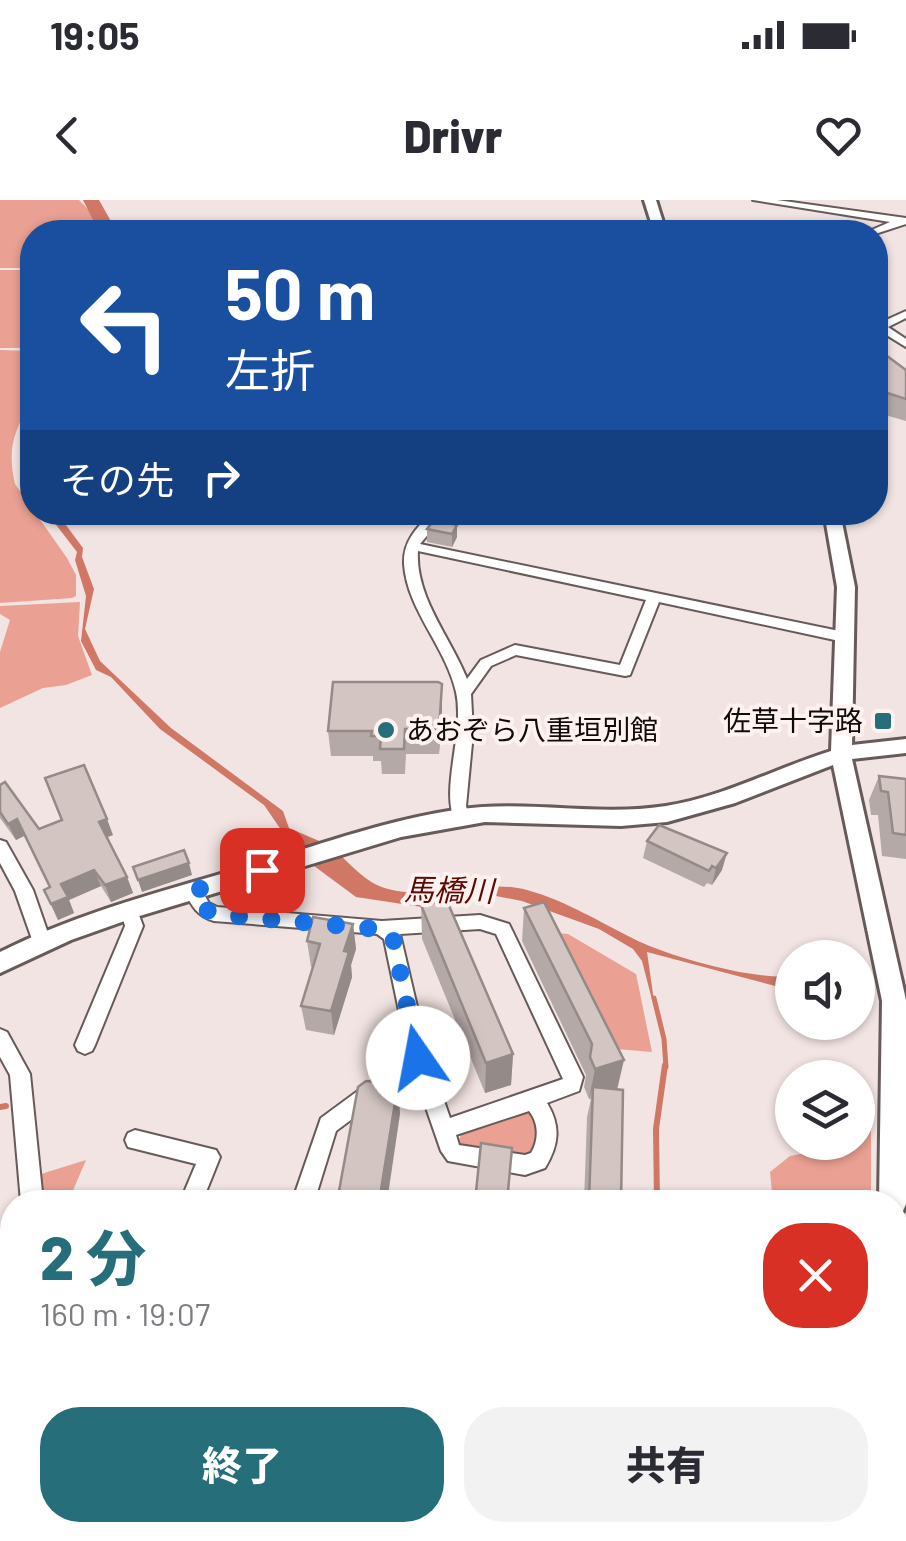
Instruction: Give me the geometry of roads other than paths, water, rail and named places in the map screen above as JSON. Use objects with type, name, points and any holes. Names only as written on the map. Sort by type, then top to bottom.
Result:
[{"type":"main road","points":[[834,525],[846,587],[840,755],[889,966],[896,1029],[892,1190]]},
{"type":"main road","points":[[0,963],[42,942],[193,891],[460,817],[665,815],[709,806],[840,755],[906,746]]},
{"type":"street","points":[[758,200],[903,221]]},
{"type":"street","points":[[431,525],[412,546],[411,564],[418,589],[464,692],[460,817]]},
{"type":"street","points":[[412,546],[844,637]]},
{"type":"street","points":[[464,692],[486,662],[515,650],[624,671],[654,597]]},
{"type":"street","points":[[0,847],[24,890],[42,942]]},
{"type":"street","points":[[193,891],[203,908],[214,914],[383,928],[480,922],[503,930],[573,1077],[572,1085],[444,1129]]},
{"type":"street","points":[[85,1044],[134,926],[130,912]]},
{"type":"street","points":[[383,928],[393,938],[418,1058],[452,1150],[460,1157],[531,1164],[545,1152],[548,1134],[542,1110],[527,1101]]},
{"type":"street","points":[[0,1038],[20,1074],[31,1190]]},
{"type":"street","points":[[307,1190],[328,1124],[418,1058]]},
{"type":"street","points":[[135,1140],[209,1158],[196,1190]]},
{"type":"water","points":[[56,525],[66,525],[83,548],[82,557],[94,589],[85,629],[100,661],[171,728],[283,811],[289,828],[333,847],[305,856],[304,847],[286,837],[264,805],[160,729],[111,677],[96,670],[81,641],[86,596],[75,560],[77,552]]},
{"type":"water","points":[[336,851],[366,878],[394,890],[527,890],[672,954],[736,971],[775,976],[775,986],[647,952],[656,1015],[642,961],[633,949],[599,929],[522,901],[486,894],[429,908],[356,897],[306,860]]},
{"type":"waterway","name":"馬橋川","points":[[91,200],[102,220]]},
{"type":"waterway","points":[[654,998],[666,1067]]},
{"type":"waterway","points":[[657,1190],[656,1129],[665,1065]]},
{"type":"waterway","points":[[0,1107],[6,1106]]},
{"type":"place","name":"佐草十字路","points":[[883,721]]},
{"type":"place","name":"あおぞら八重垣別館","points":[[386,730]]}]
